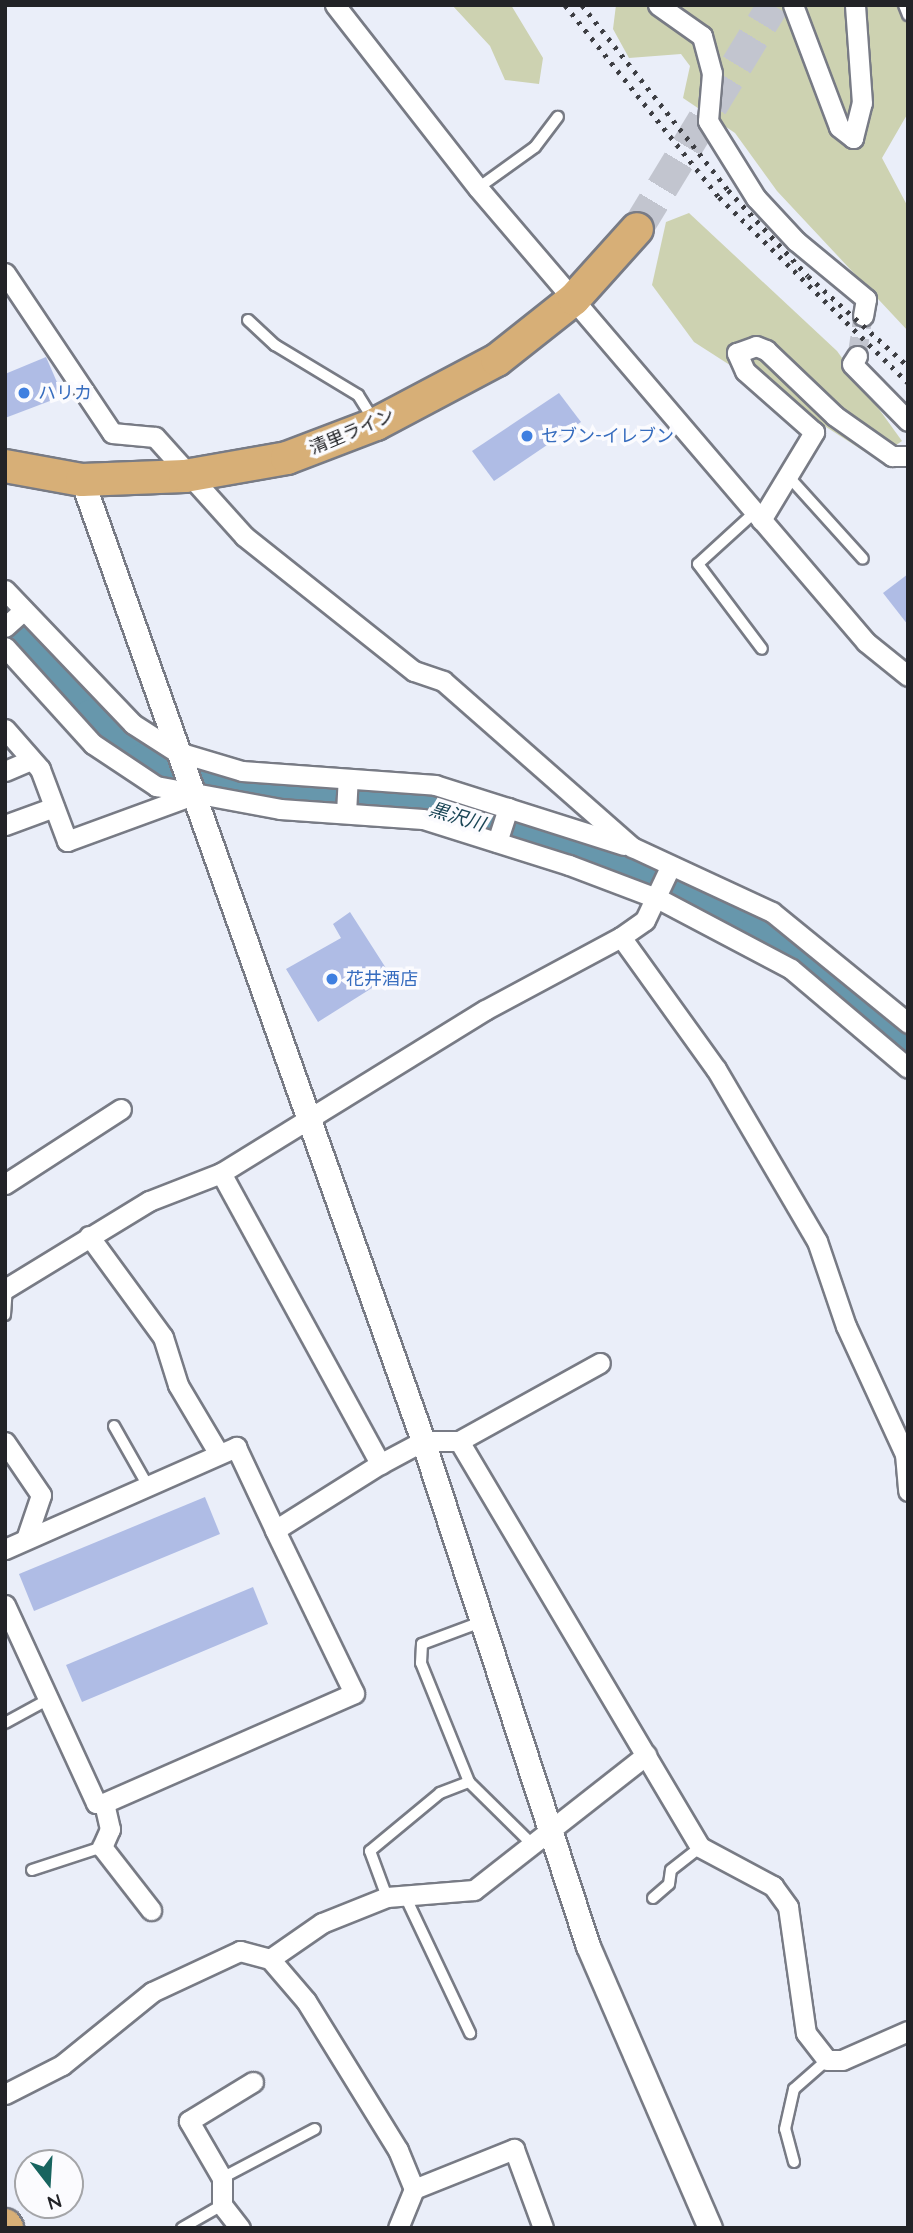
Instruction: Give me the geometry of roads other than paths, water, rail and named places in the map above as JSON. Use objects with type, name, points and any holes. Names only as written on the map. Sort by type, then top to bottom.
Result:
[{"type":"highway","name":"清里ライン","points":[[5,466],[82,480],[185,476],[287,458],[376,424],[497,360],[574,299],[637,229]]},
{"type":"street","points":[[335,5],[478,188],[758,516],[866,642],[908,676]]},
{"type":"street","points":[[658,5],[702,36],[712,73],[708,121],[756,198],[796,241],[866,299],[863,316]]},
{"type":"street","points":[[793,5],[839,127],[853,138],[862,103],[855,5]]},
{"type":"street","points":[[5,273],[102,422],[112,433],[155,437],[185,476],[244,536],[414,671],[443,681],[632,847],[665,883],[791,969],[908,1068]]},
{"type":"street","points":[[758,516],[789,477],[814,432],[745,371],[737,353],[756,346],[786,364],[835,416],[892,456],[908,456]]},
{"type":"street","points":[[857,356],[852,363],[908,421]]},
{"type":"street","points":[[82,480],[190,796],[423,1441],[482,1622],[543,1840],[710,2228]]},
{"type":"street","points":[[5,590],[15,618],[133,724],[175,751],[242,771],[348,783],[435,785],[632,847]]},
{"type":"street","points":[[5,647],[93,744],[156,786],[190,796],[423,819],[497,842],[772,912],[885,1010],[908,1023]]},
{"type":"street","points":[[5,729],[31,760],[67,841],[190,796]]},
{"type":"street","points":[[5,771],[31,760]]},
{"type":"street","points":[[346,811],[348,783]]},
{"type":"street","points":[[5,825],[54,807]]},
{"type":"street","points":[[497,842],[508,808]]},
{"type":"street","points":[[6,1289],[149,1201],[221,1173],[485,1010],[621,937],[665,883]]},
{"type":"street","points":[[621,937],[716,1069],[817,1241],[906,1453],[908,1491]]},
{"type":"street","points":[[867,1031],[885,1010]]},
{"type":"street","points":[[5,1184],[121,1109]]},
{"type":"street","points":[[221,1173],[380,1464]]},
{"type":"street","points":[[89,1236],[163,1336],[178,1385],[219,1454]]},
{"type":"street","points":[[275,1530],[380,1464],[423,1441],[459,1441],[600,1363]]},
{"type":"street","points":[[5,1441],[41,1495],[26,1539]]},
{"type":"street","points":[[459,1441],[700,1847],[773,1886],[788,1907],[806,2033],[827,2060],[842,2060],[908,2031]]},
{"type":"street","points":[[5,1549],[236,1447],[354,1693],[104,1803],[96,1802],[5,1605]]},
{"type":"street","points":[[270,1959],[323,1923],[396,1896],[474,1891],[543,1840],[646,1755]]},
{"type":"street","points":[[104,1803],[110,1829],[102,1847],[151,1910]]},
{"type":"street","points":[[5,2094],[62,2065],[152,1992],[240,1951],[270,1959],[313,2012],[398,2150],[414,2189],[398,2228]]},
{"type":"street","points":[[240,2228],[222,2205],[222,2178],[189,2121],[253,2082]]},
{"type":"street","points":[[414,2189],[514,2149],[543,2228]]},
{"type":"lane","points":[[904,5],[908,15]]},
{"type":"lane","points":[[478,188],[535,147],[558,117]]},
{"type":"lane","points":[[248,320],[358,395],[376,424]]},
{"type":"lane","points":[[789,477],[863,559]]},
{"type":"lane","points":[[758,516],[698,564],[762,649]]},
{"type":"lane","points":[[5,1315],[6,1289]]},
{"type":"lane","points":[[114,1426],[148,1486]]},
{"type":"lane","points":[[482,1622],[422,1644],[421,1663],[469,1782],[543,1840]]},
{"type":"lane","points":[[5,1723],[49,1699]]},
{"type":"lane","points":[[469,1782],[440,1793],[370,1851],[470,2033]]},
{"type":"lane","points":[[32,1870],[102,1847]]},
{"type":"lane","points":[[653,1898],[669,1884],[671,1870],[700,1847]]},
{"type":"lane","points":[[794,2162],[785,2129],[794,2089],[820,2073],[827,2060]]},
{"type":"lane","points":[[222,2178],[315,2129]]},
{"type":"lane","points":[[182,2228],[222,2205]]},
{"type":"waterway","name":"黒沢川","points":[[5,623],[90,717],[142,761],[225,785],[406,802],[684,892],[759,926],[908,1052]]},
{"type":"tunnel","points":[[637,229],[773,5]]},
{"type":"tunnel","points":[[857,356],[863,316]]},
{"type":"railway","points":[[565,5],[719,197],[908,383]]},
{"type":"railway","points":[[582,5],[728,190],[808,276],[908,366]]},
{"type":"place","name":"ハリカ","points":[[24,393]]},
{"type":"place","name":"セブン-イレブン","points":[[527,436]]},
{"type":"place","name":"花井酒店","points":[[332,979]]}]
